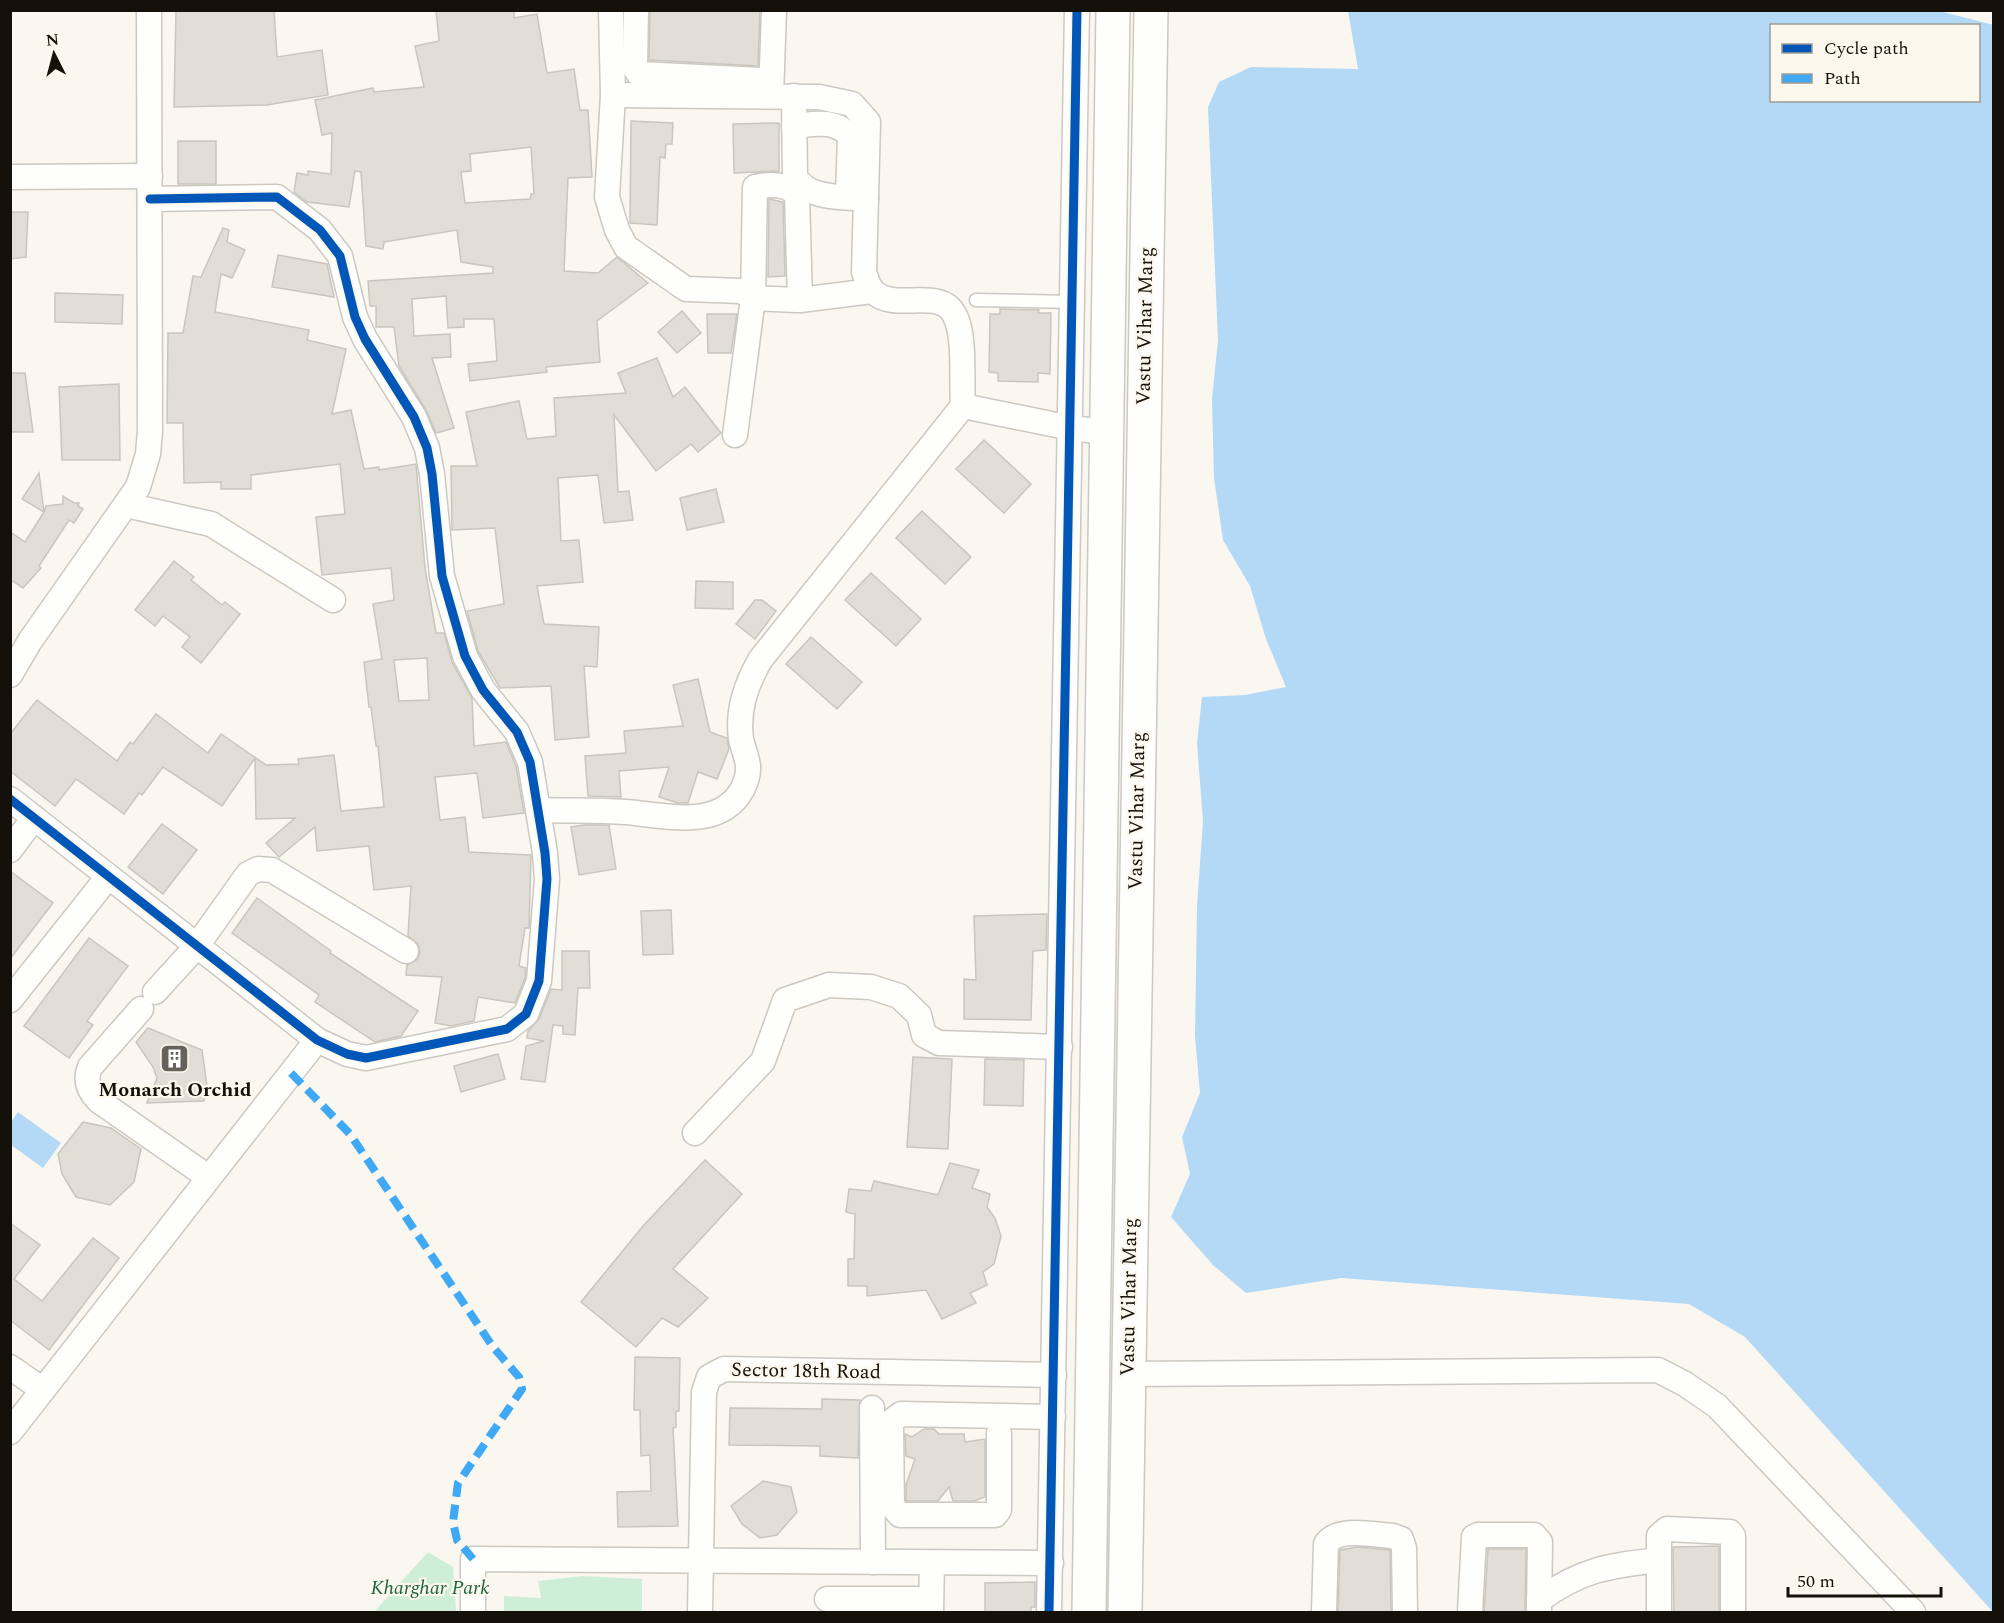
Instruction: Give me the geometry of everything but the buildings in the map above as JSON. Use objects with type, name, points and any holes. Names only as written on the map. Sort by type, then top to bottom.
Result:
[{"type":"main road","name":"Vastu Vihar Marg","points":[[1089,1612],[1113,10]]},
{"type":"main road","name":"Vastu Vihar Marg","points":[[1125,1612],[1151,10]]},
{"type":"street","points":[[10,675],[30,641],[138,488],[150,431],[149,10]]},
{"type":"street","points":[[611,10],[613,94],[607,197],[617,230],[626,247],[686,289],[741,291],[753,298],[800,300],[872,291]]},
{"type":"street","points":[[636,10],[634,68],[639,75],[779,91],[852,104],[868,122],[857,198]]},
{"type":"street","points":[[774,10],[779,91],[794,126],[795,177],[801,187],[820,195],[857,198]]},
{"type":"street","points":[[1049,1612],[1077,10]]},
{"type":"street","points":[[613,94],[779,91]]},
{"type":"street","points":[[538,810],[625,812],[687,818],[712,814],[729,808],[743,789],[748,768],[741,737],[741,710],[746,686],[760,660],[963,406],[959,326],[954,312],[941,302],[883,299],[872,291],[864,272],[850,136],[842,127],[834,123],[794,126]]},
{"type":"street","points":[[10,177],[277,197],[320,230],[340,256],[359,324],[414,417],[427,448],[432,474],[442,576],[465,656],[483,690],[525,747],[538,810],[547,879],[539,981],[526,1014],[507,1029],[366,1058],[347,1054],[317,1040],[195,947],[10,799]]},
{"type":"street","points":[[735,435],[753,298],[755,187],[767,184],[793,190],[797,195],[800,300]]},
{"type":"street","points":[[963,406],[1071,428],[1106,432]]},
{"type":"street","points":[[126,505],[211,524],[333,600]]},
{"type":"street","points":[[10,850],[34,818]]},
{"type":"street","points":[[208,1177],[99,1101],[92,1094],[88,1083],[90,1067],[195,947],[249,874],[258,869],[272,870],[406,951]]},
{"type":"street","points":[[10,1000],[108,877]]},
{"type":"street","points":[[695,1133],[763,1061],[785,1000],[829,985],[871,987],[899,996],[919,1015],[924,1035],[939,1043],[1060,1047]]},
{"type":"street","points":[[10,1432],[317,1040]]},
{"type":"street","points":[[10,1367],[43,1390]]},
{"type":"street","name":"Sector 18th Road","points":[[700,1612],[704,1392],[709,1377],[724,1369],[1054,1375]]},
{"type":"street","points":[[1128,1374],[1658,1371],[1685,1384],[1717,1406],[1913,1612]]},
{"type":"street","points":[[872,1408],[873,1562]]},
{"type":"street","points":[[999,1432],[999,1503],[995,1515],[900,1515],[895,1512],[892,1506],[891,1426],[896,1416],[901,1414],[1053,1417]]},
{"type":"street","points":[[1659,1612],[1659,1536],[1667,1529],[1730,1532],[1733,1536],[1733,1612]]},
{"type":"street","points":[[1324,1612],[1326,1544],[1330,1537],[1340,1533],[1393,1536],[1401,1539],[1404,1548],[1405,1612]]},
{"type":"street","points":[[1470,1612],[1472,1542],[1478,1535],[1533,1535],[1538,1537],[1539,1606]]},
{"type":"street","points":[[473,1612],[472,1559],[1051,1563]]},
{"type":"street","points":[[1539,1606],[1563,1583],[1604,1566],[1659,1560]]},
{"type":"street","points":[[827,1562],[826,1606],[922,1608],[925,1563]]},
{"type":"lane","points":[[976,300],[1073,302]]},
{"type":"green space","name":"Kharghar Park","points":[[428,1552],[453,1567],[456,1612],[374,1612]]},
{"type":"green space","points":[[582,1576],[642,1579],[642,1612],[504,1612],[504,1596],[541,1598],[538,1581]]},
{"type":"water","points":[[1348,11],[1939,11],[1994,25],[1993,1612],[1745,1337],[1689,1304],[1341,1278],[1246,1293],[1213,1265],[1171,1217],[1190,1174],[1182,1137],[1200,1093],[1195,1036],[1197,906],[1203,821],[1197,743],[1202,697],[1245,695],[1286,687],[1266,639],[1250,586],[1223,540],[1214,478],[1212,399],[1218,340],[1208,107],[1219,82],[1251,67],[1358,69]]},
{"type":"water","points":[[18,1112],[61,1143],[43,1168],[11,1145],[11,1122]]},
{"type":"marked path","points":[[291,1073],[350,1134],[493,1347],[519,1377],[522,1389],[458,1483],[453,1522],[457,1540],[473,1559]]},
{"type":"cycle path","points":[[1049,1612],[1077,10]]},
{"type":"cycle path","points":[[10,799],[317,1040],[347,1054],[366,1058],[507,1029],[526,1014],[539,981],[547,879],[530,762],[517,732],[483,690],[465,656],[442,576],[432,474],[427,448],[414,417],[365,339],[355,317],[340,256],[320,230],[277,197],[150,199]]},
{"type":"place","name":"Monarch Orchid","points":[[175,1059]]}]
